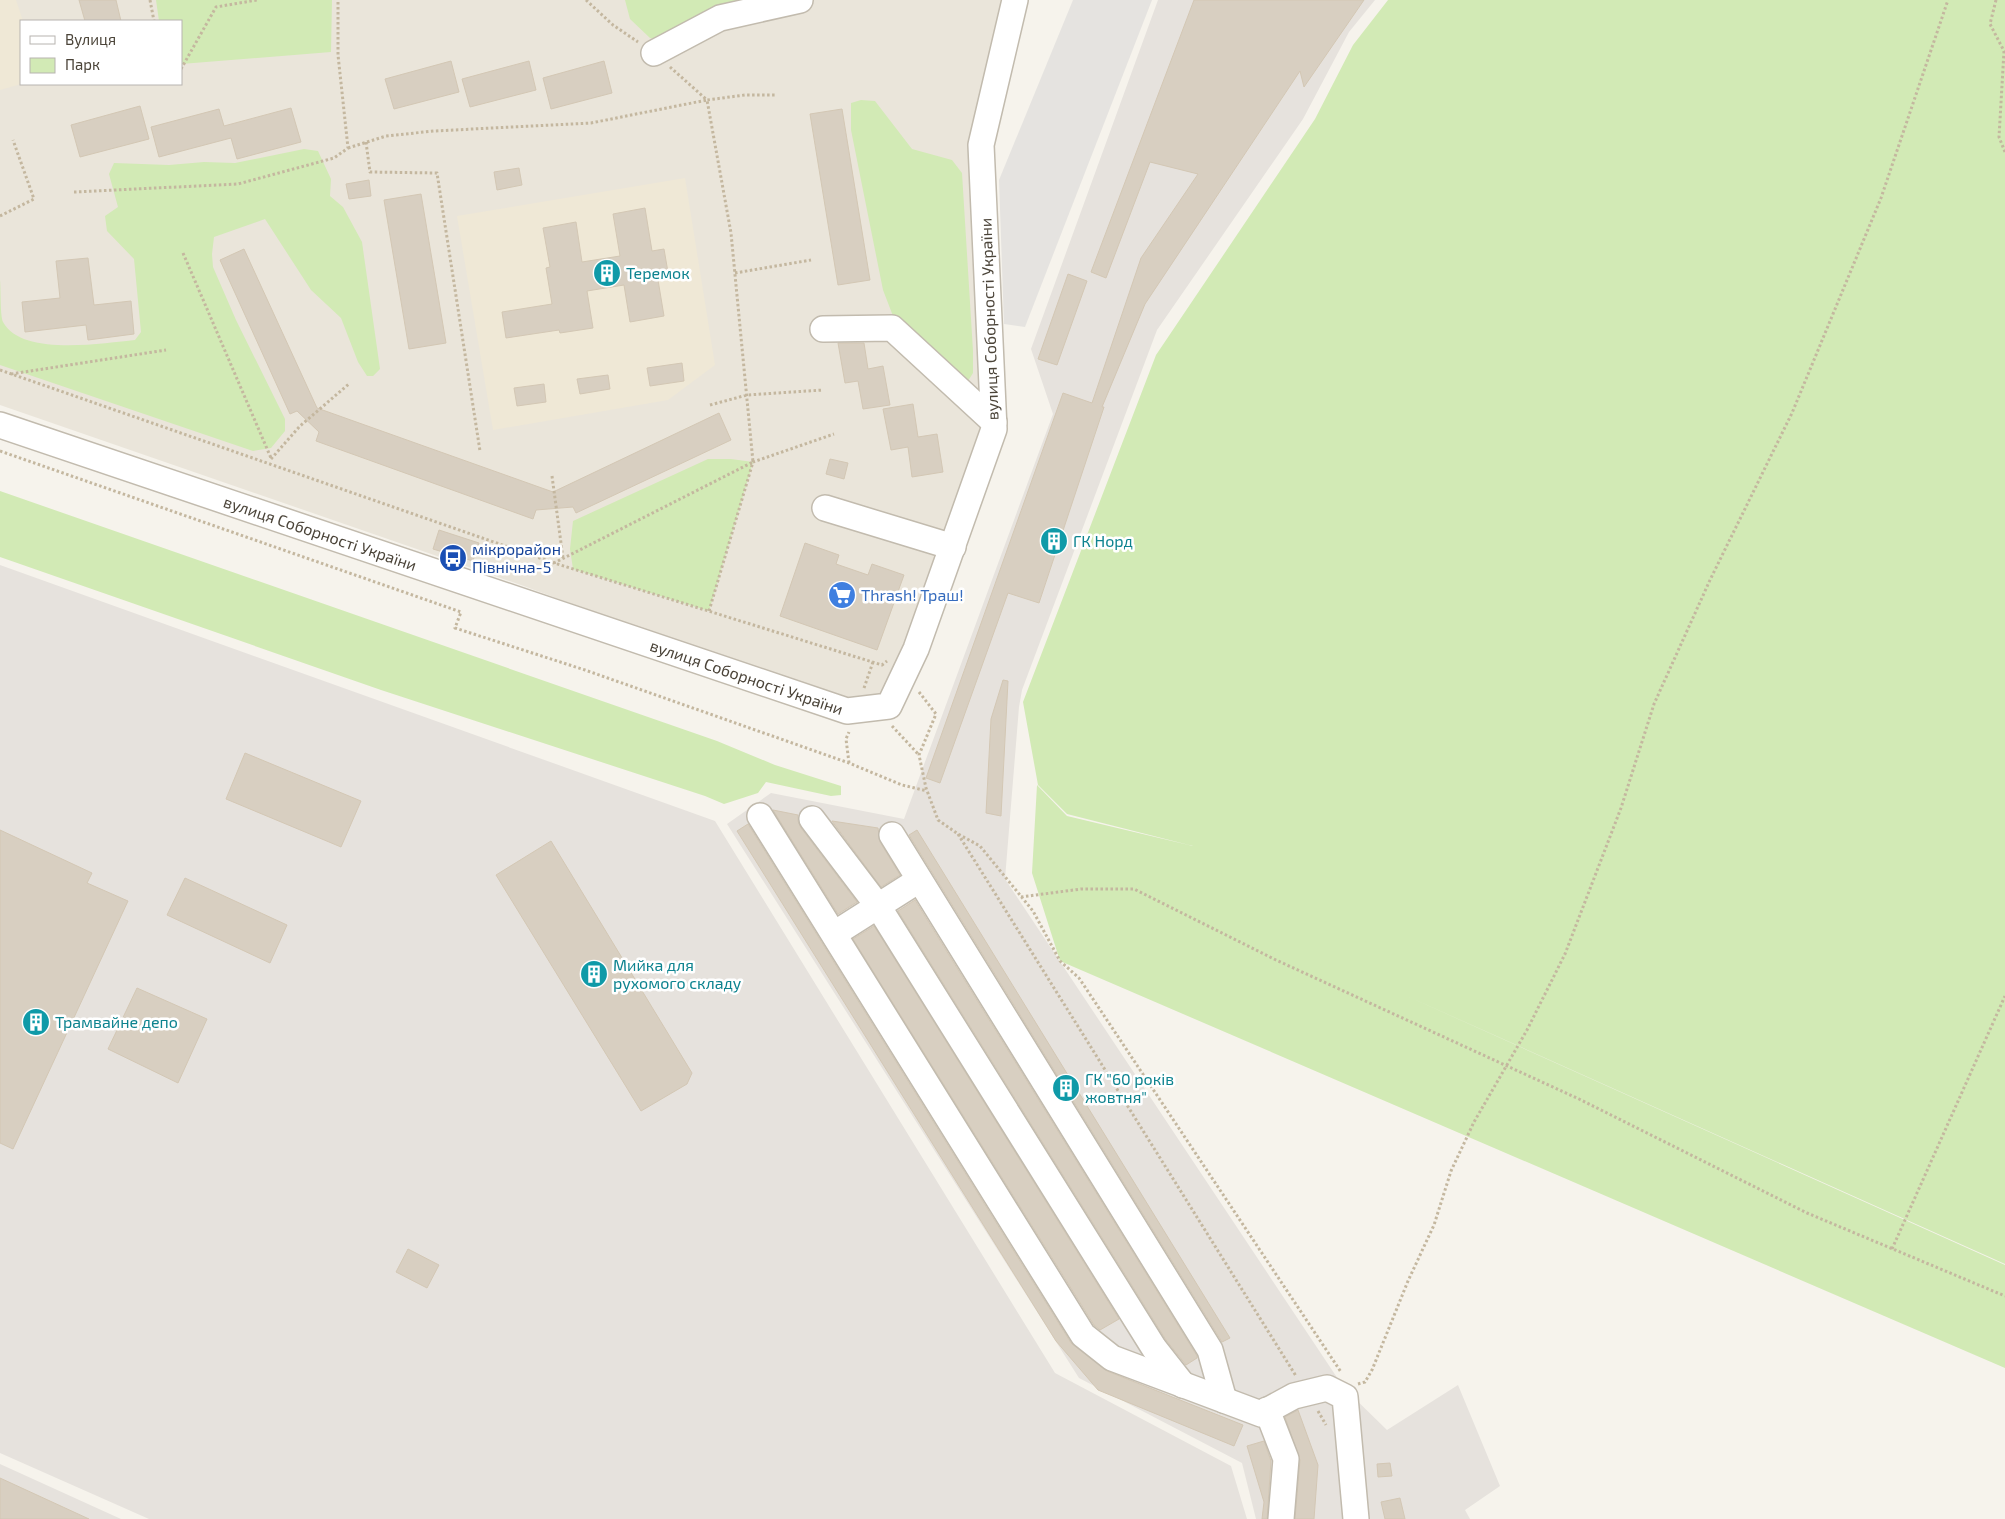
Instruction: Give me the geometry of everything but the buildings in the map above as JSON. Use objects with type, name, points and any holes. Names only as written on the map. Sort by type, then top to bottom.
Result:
[{"type":"street","points":[[654,53],[720,18],[800,0]]},
{"type":"street","name":"вулиця Соборності України","points":[[0,425],[847,711],[889,706],[916,649],[994,429],[981,145],[1015,0]]},
{"type":"street","points":[[823,329],[892,328],[994,422]]},
{"type":"street","points":[[825,508],[953,547]]},
{"type":"street","points":[[760,816],[1083,1335],[1112,1358],[1261,1414],[1294,1396],[1327,1388],[1344,1390],[1356,1519]]},
{"type":"street","points":[[812,819],[878,906],[1154,1348],[1183,1385]]},
{"type":"street","points":[[892,835],[1210,1350],[1224,1400]]},
{"type":"street","points":[[834,934],[919,880]]},
{"type":"street","points":[[1267,1410],[1286,1459],[1281,1519]]},
{"type":"path","points":[[150,0],[154,20]]},
{"type":"path","points":[[182,67],[216,8],[257,0]]},
{"type":"path","points":[[338,0],[338,55],[348,148]]},
{"type":"path","points":[[874,708],[919,755],[927,792],[938,820],[980,846],[1033,911],[1060,961],[1079,978],[1340,1370],[1344,1390],[1364,1382],[1372,1370],[1408,1281],[1434,1225],[1451,1172],[1474,1122],[1526,1030],[1565,954],[1624,800],[1654,704],[1710,580],[1792,413],[1881,198],[1948,0]]},
{"type":"path","points":[[1996,0],[1990,24],[2004,51],[1999,137],[2005,152]]},
{"type":"path","points":[[74,192],[238,184],[334,158],[348,148],[386,136],[434,131],[591,123],[707,100],[731,233],[753,462],[709,611]]},
{"type":"path","points":[[0,216],[34,199],[13,140]]},
{"type":"path","points":[[366,142],[370,172],[436,173],[480,451]]},
{"type":"path","points":[[184,253],[271,458]]},
{"type":"path","points":[[735,273],[811,260]]},
{"type":"path","points":[[10,374],[166,350]]},
{"type":"path","points":[[0,370],[554,563],[882,665],[887,661],[891,652]]},
{"type":"path","points":[[267,463],[300,426],[350,384]]},
{"type":"path","points":[[710,406],[747,395],[824,390]]},
{"type":"path","points":[[554,563],[753,462],[834,434]]},
{"type":"path","points":[[0,451],[461,612],[455,628],[586,670],[849,763],[902,785],[927,792]]},
{"type":"path","points":[[552,476],[563,558]]},
{"type":"path","points":[[904,673],[936,714],[919,755]]},
{"type":"path","points":[[958,834],[1330,1432]]},
{"type":"path","points":[[1021,897],[1081,889],[1134,889],[1276,960],[1579,1099],[1807,1213],[2005,1296]]},
{"type":"path","points":[[1892,1249],[2005,996]]},
{"type":"shaded area","points":[[0,0],[1005,0],[980,146],[992,429],[883,693],[848,705],[521,585],[0,405]]},
{"type":"shaded area","points":[[0,0],[16,0],[23,20],[20,20],[20,84],[0,90]]},
{"type":"shaded area","points":[[1073,0],[1152,0],[1025,327],[1004,324],[999,180]]},
{"type":"shaded area","points":[[1158,0],[1375,0],[1349,32],[1303,119],[1157,330],[1022,690],[1005,879],[1344,1388],[1387,1430],[1458,1385],[1500,1486],[1465,1510],[1470,1519],[1256,1519],[1242,1463],[1079,1378],[727,824],[771,793],[904,819],[1053,414],[1031,349]]},
{"type":"shaded area","points":[[685,178],[715,365],[668,400],[493,430],[457,216]]},
{"type":"shaded area","points":[[0,565],[715,821],[1055,1373],[1231,1466],[1247,1519],[149,1519],[0,1453]]},
{"type":"shaded area","points":[[0,1464],[121,1519],[0,1519]]},
{"type":"green space","points":[[156,0],[332,0],[331,52],[182,64],[182,20],[159,20]]},
{"type":"green space","points":[[625,0],[775,0],[659,40],[650,38],[630,19]]},
{"type":"green space","points":[[1388,0],[2005,0],[2005,1264],[1398,992],[2005,1265],[2005,1368],[1060,961],[1032,873],[1037,785],[1067,816],[1193,846],[1067,814],[1038,785],[1023,702],[1156,355],[1315,119],[1353,45]]},
{"type":"green space","points":[[861,100],[875,101],[912,149],[952,160],[962,173],[973,351],[973,373],[968,381],[956,375],[893,316],[883,290],[851,130],[851,103]]},
{"type":"green space","points":[[304,149],[318,151],[331,179],[330,196],[343,207],[362,242],[380,369],[373,376],[367,376],[358,362],[341,318],[311,290],[265,219],[214,237],[212,254],[213,267],[236,320],[285,419],[285,431],[271,448],[253,451],[0,365],[0,280],[3,322],[13,333],[27,340],[44,344],[84,345],[135,340],[141,332],[134,259],[107,231],[105,216],[118,207],[109,174],[114,163],[169,165],[204,162],[235,163]]},
{"type":"green space","points":[[708,459],[731,459],[753,462],[709,611],[573,569],[570,549],[573,521]]},
{"type":"green space","points":[[0,491],[717,741],[775,765],[841,786],[841,795],[831,796],[766,782],[758,793],[724,804],[705,796],[381,690],[0,557]]},
{"type":"place","name":"Теремок","points":[[607,273]]},
{"type":"place","name":"ГК Норд","points":[[1054,541]]},
{"type":"place","name":"мікрорайон Північна-5","points":[[453,558]]},
{"type":"place","name":"Thrash! Траш!","points":[[842,595]]},
{"type":"place","name":"Мийка для рухомого складу","points":[[594,974]]},
{"type":"place","name":"Трамвайне депо","points":[[36,1022]]},
{"type":"place","name":"ГК \"60 років жовтня\"","points":[[1066,1088]]}]
